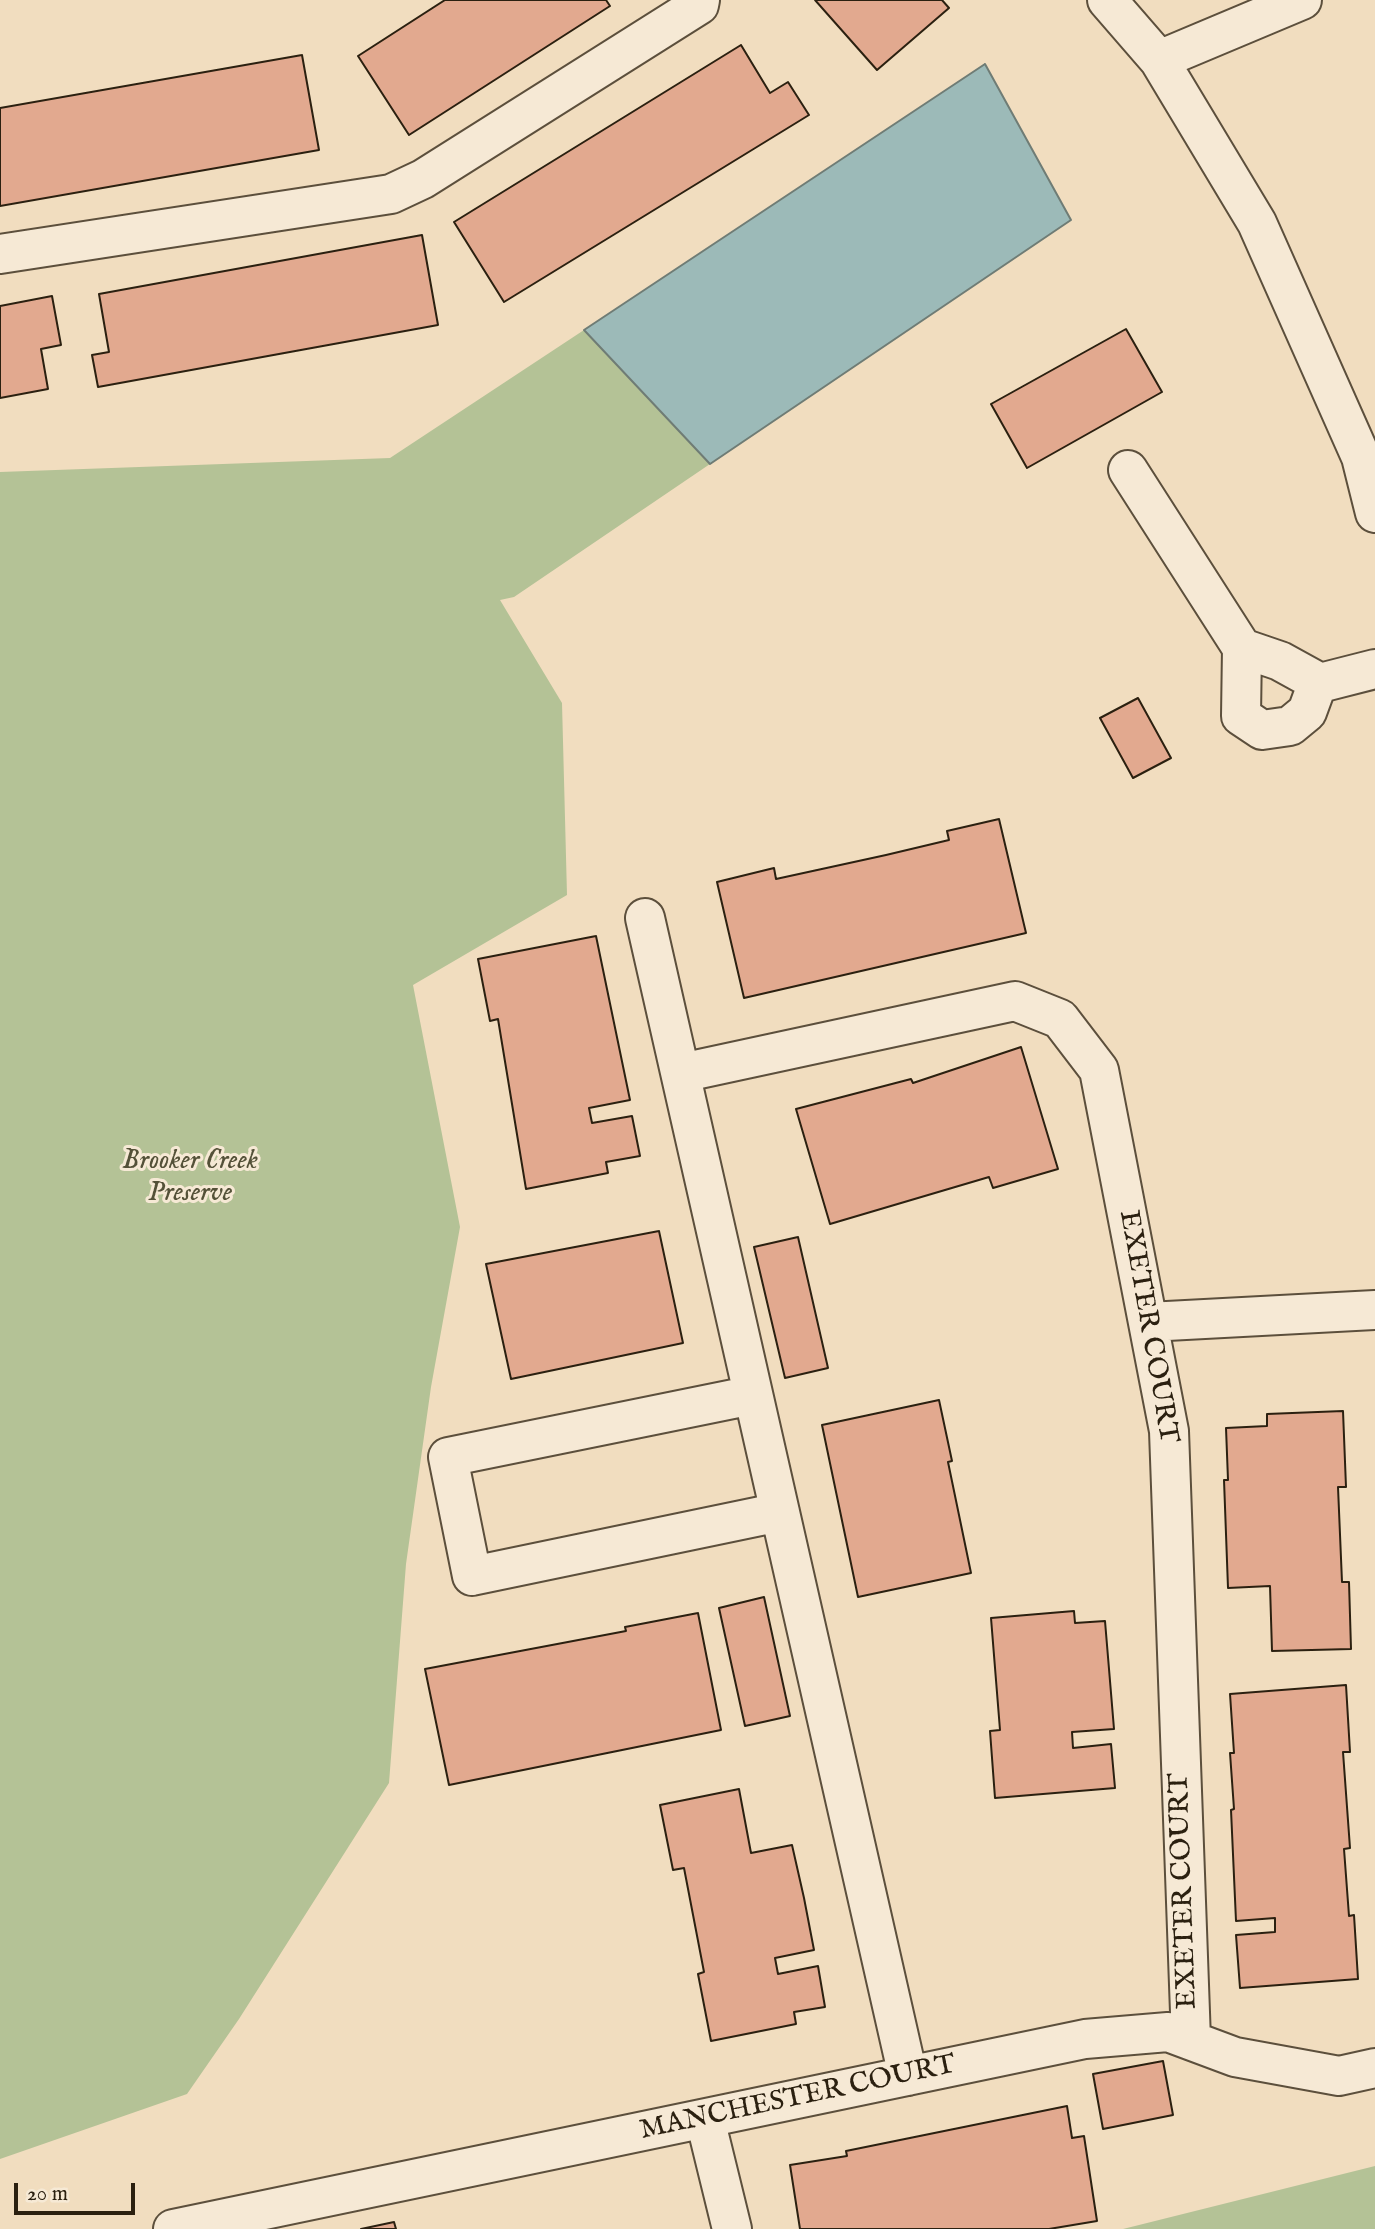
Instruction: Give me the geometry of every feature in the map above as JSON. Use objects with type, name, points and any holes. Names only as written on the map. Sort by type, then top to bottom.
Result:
[{"type":"street","points":[[0,254],[391,194],[423,179],[699,5],[700,0]]},
{"type":"street","points":[[1107,0],[1159,60],[1257,223],[1361,457],[1375,513]]},
{"type":"street","points":[[1159,60],[1302,0]]},
{"type":"street","points":[[1128,470],[1242,648],[1241,716],[1262,730],[1290,726],[1307,712],[1318,682]]},
{"type":"street","points":[[1242,648],[1280,661],[1318,682],[1375,669]]},
{"type":"street","points":[[645,918],[908,2076]]},
{"type":"street","name":"EXETER COURT","points":[[681,1073],[1015,1001],[1060,1018],[1099,1070],[1169,1431],[1191,2040]]},
{"type":"street","points":[[1148,1322],[1375,1310]]},
{"type":"street","points":[[753,1395],[448,1457],[472,1576],[780,1512]]},
{"type":"street","name":"MANCHESTER COURT","points":[[173,2229],[221,2224],[1085,2039],[1168,2032],[1235,2057],[1339,2077],[1375,2068]]},
{"type":"street","points":[[705,2119],[732,2229]]},
{"type":"green space","name":"Brooker Creek Preserve","points":[[584,330],[710,464],[514,597],[500,600],[562,703],[567,895],[413,985],[460,1227],[431,1387],[406,1564],[389,1783],[239,2019],[187,2094],[0,2159],[0,472],[390,458]]},
{"type":"green space","points":[[1375,2166],[1375,2229],[1123,2229]]},
{"type":"water","points":[[985,64],[1071,220],[710,464],[584,330]]},
{"type":"building","points":[[445,0],[606,0],[610,6],[409,135],[358,56]]},
{"type":"building","points":[[815,0],[942,0],[949,8],[877,70]]},
{"type":"building","points":[[741,45],[770,93],[788,82],[809,115],[504,302],[454,222]]},
{"type":"building","points":[[302,55],[319,150],[0,206],[0,108]]},
{"type":"building","points":[[422,235],[438,325],[98,387],[92,355],[109,352],[99,294]]},
{"type":"building","points":[[52,296],[61,345],[41,349],[48,389],[0,398],[0,306]]},
{"type":"building","points":[[1126,329],[1162,392],[1027,468],[991,404]]},
{"type":"building","points":[[1138,698],[1171,758],[1133,778],[1100,718]]},
{"type":"building","points":[[999,819],[1026,933],[744,998],[717,882],[774,868],[776,879],[886,855],[949,840],[947,831]]},
{"type":"building","points":[[596,936],[630,1100],[589,1108],[592,1123],[632,1116],[640,1156],[606,1162],[608,1173],[526,1189],[498,1019],[490,1021],[478,959]]},
{"type":"building","points":[[1021,1047],[1058,1169],[993,1188],[989,1177],[830,1224],[796,1109],[911,1079],[913,1083]]},
{"type":"building","points":[[659,1231],[683,1343],[511,1379],[486,1264]]},
{"type":"building","points":[[798,1237],[828,1368],[785,1378],[754,1247]]},
{"type":"building","points":[[939,1400],[952,1461],[948,1462],[971,1573],[858,1597],[822,1425]]},
{"type":"building","points":[[1343,1411],[1346,1487],[1338,1487],[1342,1582],[1349,1582],[1351,1649],[1272,1651],[1270,1586],[1228,1588],[1224,1480],[1228,1480],[1226,1428],[1267,1426],[1267,1414]]},
{"type":"building","points":[[764,1597],[790,1716],[745,1726],[719,1608]]},
{"type":"building","points":[[1074,1611],[1075,1623],[1105,1621],[1114,1729],[1072,1732],[1073,1748],[1111,1744],[1115,1788],[995,1798],[990,1731],[1000,1730],[991,1618]]},
{"type":"building","points":[[698,1613],[721,1730],[449,1785],[425,1669],[626,1631],[625,1627]]},
{"type":"building","points":[[1346,1685],[1350,1752],[1343,1752],[1350,1848],[1344,1849],[1349,1916],[1354,1915],[1358,1979],[1240,1988],[1236,1935],[1275,1932],[1275,1918],[1236,1921],[1230,1753],[1234,1753],[1230,1694]]},
{"type":"building","points":[[739,1789],[751,1853],[792,1845],[804,1898],[814,1950],[775,1958],[778,1974],[818,1966],[825,2007],[794,2012],[796,2024],[711,2041],[698,1974],[704,1972],[684,1868],[673,1870],[660,1805]]},
{"type":"building","points":[[1163,2061],[1173,2115],[1103,2129],[1093,2074]]},
{"type":"building","points":[[1067,2106],[1072,2138],[1084,2136],[1097,2221],[1049,2229],[800,2229],[790,2165],[847,2156],[846,2151]]},
{"type":"building","points":[[394,2222],[396,2229],[361,2229]]}]
